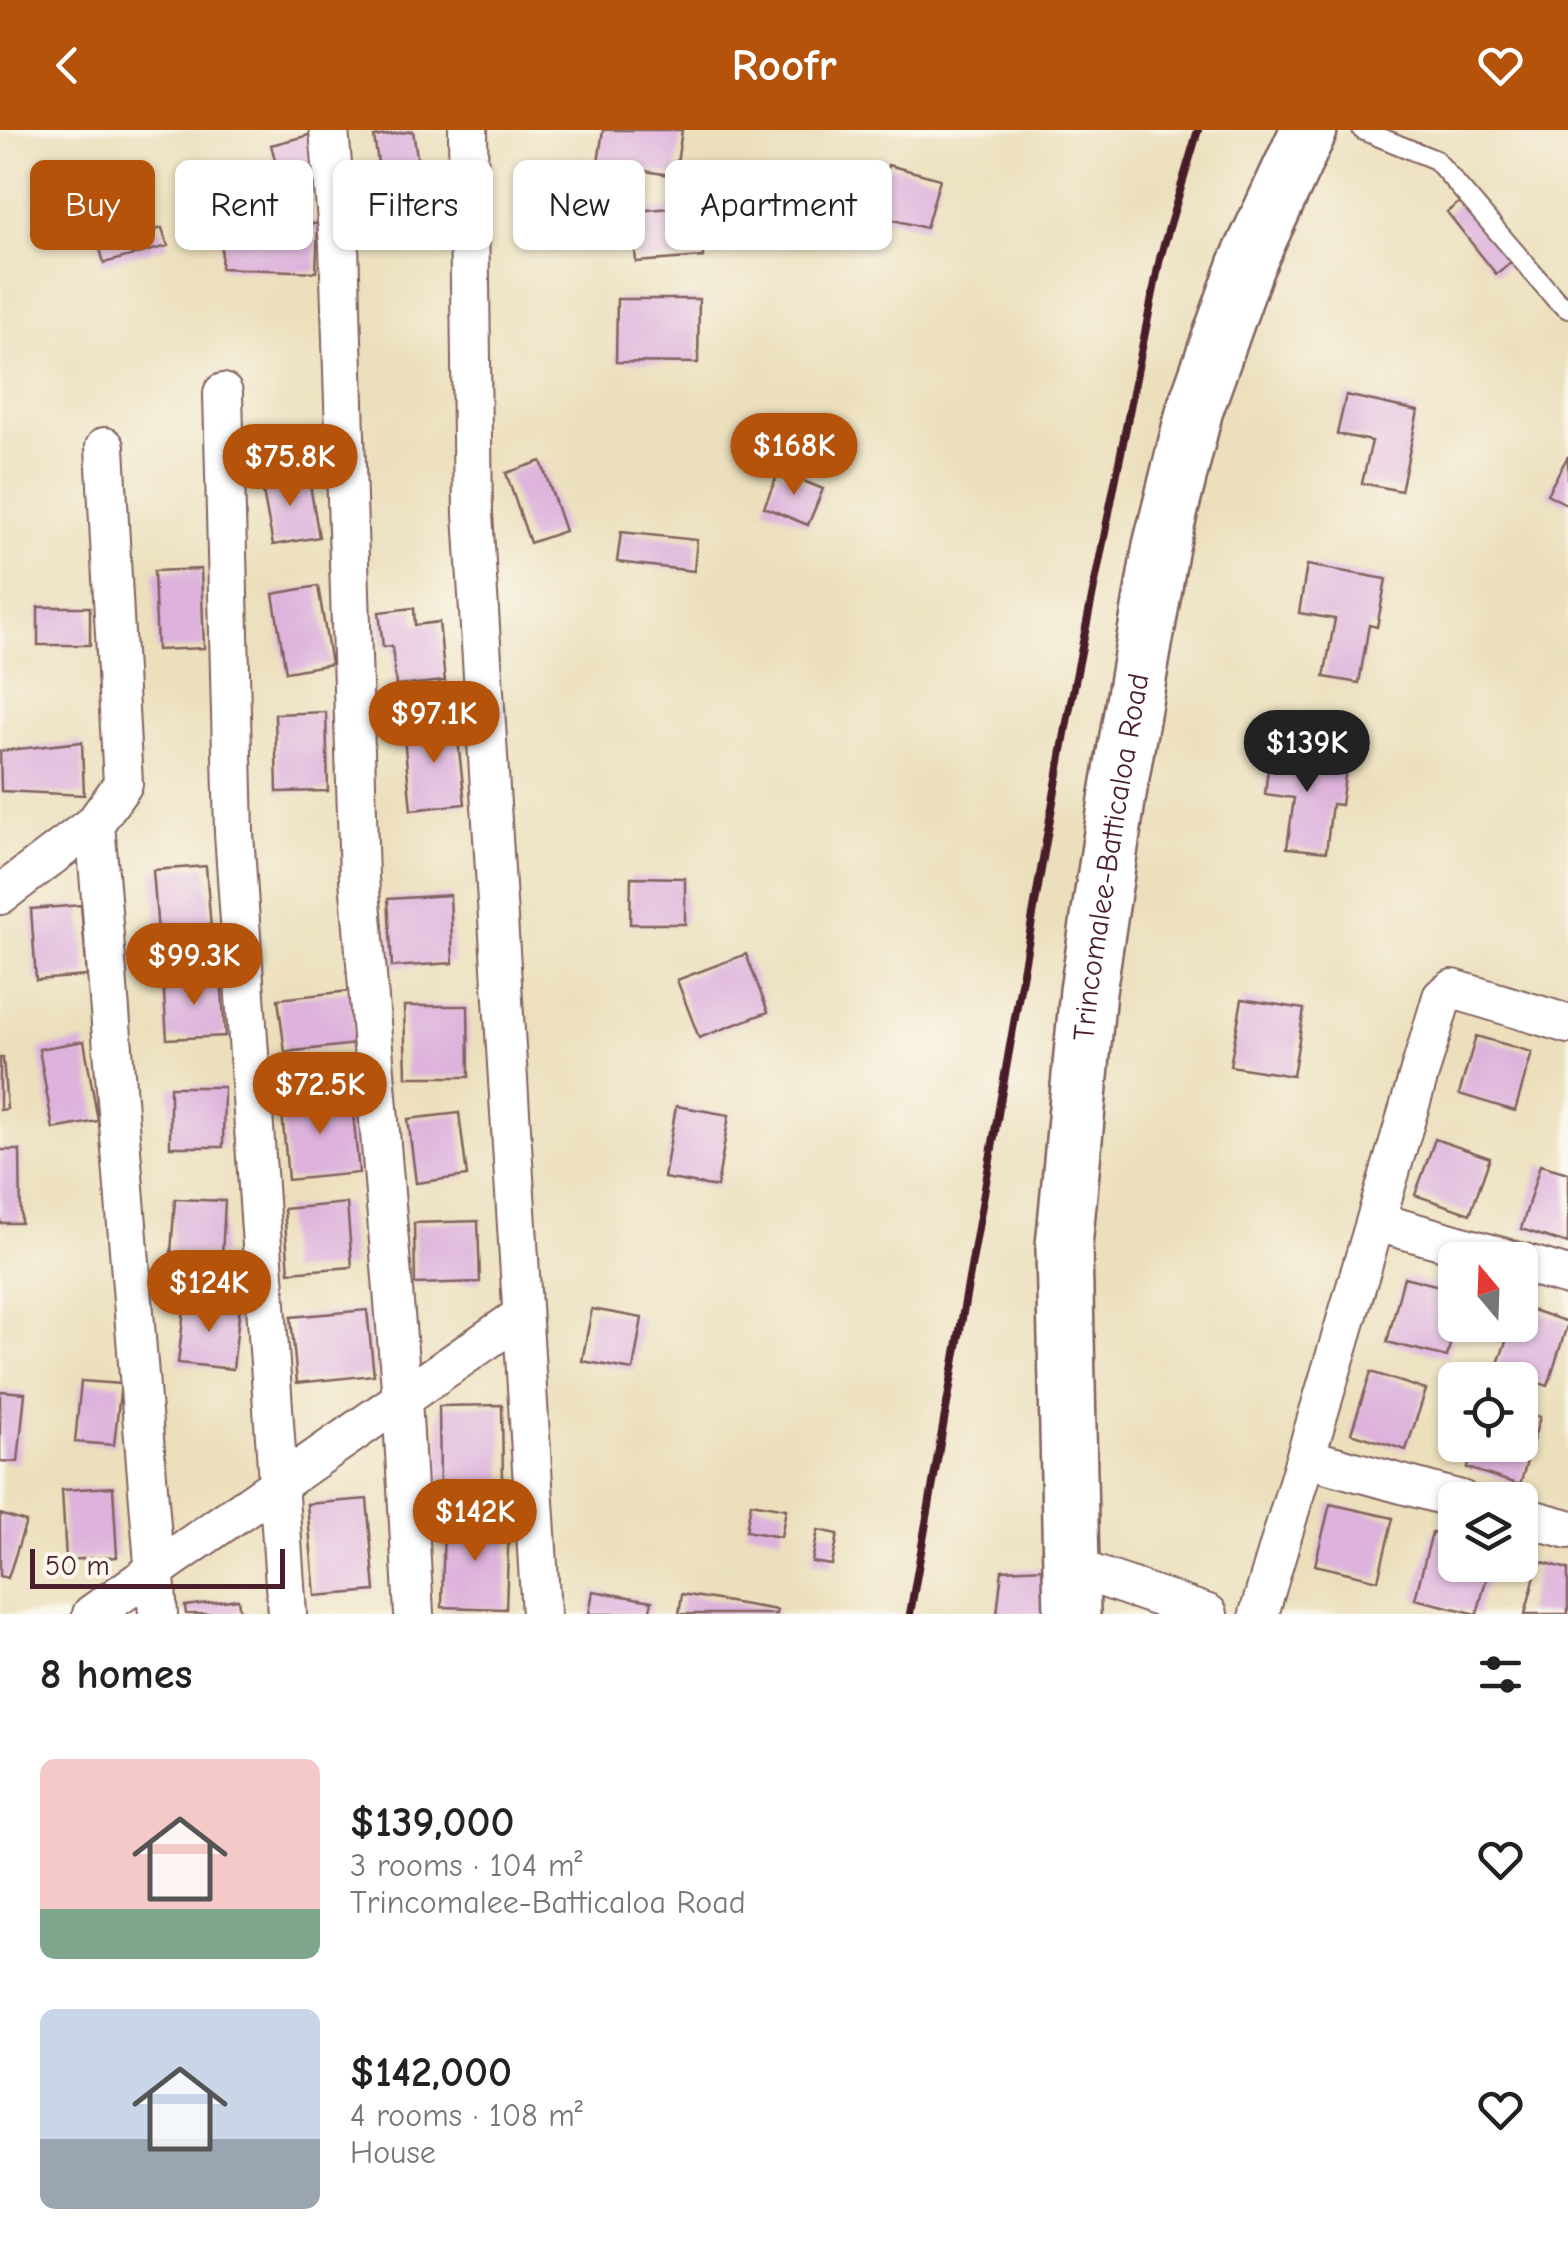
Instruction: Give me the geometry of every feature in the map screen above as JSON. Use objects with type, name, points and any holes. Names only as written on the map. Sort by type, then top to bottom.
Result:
[{"type":"highway","name":"Trincomalee-Batticaloa Road","points":[[1072,1591],[1064,1246],[1088,991],[1118,794],[1161,546],[1195,410],[1246,266],[1309,130]]},
{"type":"street","points":[[328,130],[339,244],[359,878],[402,1399],[414,1614]]},
{"type":"street","points":[[468,130],[473,514],[541,1614]]},
{"type":"street","points":[[223,393],[234,833],[288,1614]]},
{"type":"street","points":[[0,896],[95,823],[124,784],[105,447]]},
{"type":"street","points":[[95,823],[158,1614]]},
{"type":"street","points":[[1259,1614],[1442,997],[1453,989],[1568,1024]]},
{"type":"street","points":[[1377,1222],[1448,1242]]},
{"type":"street","points":[[1538,1267],[1568,1276]]},
{"type":"street","points":[[92,1614],[521,1316]]},
{"type":"street","points":[[1306,1458],[1438,1494]]},
{"type":"street","points":[[1538,1521],[1568,1529]]},
{"type":"street","points":[[1072,1591],[1208,1614]]},
{"type":"lane","points":[[1362,130],[1436,160],[1568,309]]},
{"type":"building","points":[[603,130],[682,130],[677,160],[665,160],[665,174],[645,171],[645,160],[598,160]]},
{"type":"building","points":[[413,131],[418,160],[378,160],[374,137]]},
{"type":"building","points":[[313,134],[325,178],[313,181],[313,160],[275,160],[271,145]]},
{"type":"building","points":[[892,166],[940,179],[926,228],[892,220]]},
{"type":"building","points":[[1461,201],[1511,262],[1496,274],[1447,212]]},
{"type":"building","points":[[665,209],[665,250],[703,250],[703,257],[636,262],[635,250],[645,250],[645,210]]},
{"type":"building","points":[[313,224],[318,224],[316,272],[221,268],[222,250],[313,250]]},
{"type":"building","points":[[162,228],[168,246],[155,249],[155,230]]},
{"type":"building","points":[[100,250],[153,250],[104,263]]},
{"type":"building","points":[[617,299],[699,299],[698,363],[616,362]]},
{"type":"building","points":[[1346,395],[1418,411],[1401,491],[1362,483],[1372,441],[1337,434]]},
{"type":"building","points":[[1568,456],[1568,505],[1547,494]]},
{"type":"building","points":[[541,461],[565,531],[530,543],[506,473]]},
{"type":"building","points":[[779,471],[823,489],[808,525],[764,507]]},
{"type":"building","points":[[308,473],[319,537],[273,545],[261,481]]},
{"type":"building","points":[[621,532],[697,540],[694,571],[617,562]]},
{"type":"building","points":[[1307,565],[1386,579],[1377,627],[1369,625],[1359,683],[1324,677],[1335,619],[1299,613]]},
{"type":"building","points":[[201,569],[204,648],[157,650],[154,571]]},
{"type":"building","points":[[318,586],[331,664],[286,672],[273,594]]},
{"type":"building","points":[[38,607],[90,607],[90,645],[38,645]]},
{"type":"building","points":[[414,608],[415,625],[439,622],[445,681],[396,686],[392,646],[383,647],[379,612]]},
{"type":"building","points":[[326,712],[328,791],[277,792],[275,714]]},
{"type":"building","points":[[456,722],[465,804],[411,810],[403,727]]},
{"type":"building","points":[[82,742],[84,795],[1,791],[0,751]]},
{"type":"building","points":[[1270,751],[1347,761],[1341,805],[1332,804],[1326,852],[1287,848],[1294,798],[1265,794]]},
{"type":"building","points":[[206,866],[212,941],[159,945],[153,870]]},
{"type":"building","points":[[631,877],[685,878],[685,924],[630,924]]},
{"type":"building","points":[[450,895],[453,963],[392,967],[388,899]]},
{"type":"building","points":[[81,905],[87,976],[36,980],[31,909]]},
{"type":"building","points":[[746,954],[768,1012],[699,1038],[677,980]]},
{"type":"building","points":[[221,976],[225,1036],[167,1039],[163,980]]},
{"type":"building","points":[[350,991],[356,1044],[285,1052],[278,999]]},
{"type":"building","points":[[1242,999],[1304,1009],[1293,1076],[1230,1066]]},
{"type":"building","points":[[404,1006],[468,1006],[469,1077],[406,1077]]},
{"type":"building","points":[[1476,1036],[1532,1052],[1515,1111],[1459,1094]]},
{"type":"building","points":[[84,1041],[98,1121],[53,1129],[39,1049]]},
{"type":"building","points":[[0,1058],[7,1109],[0,1110]]},
{"type":"building","points":[[170,1087],[224,1087],[223,1147],[170,1147]]},
{"type":"building","points":[[351,1093],[359,1173],[288,1180],[281,1100]]},
{"type":"building","points":[[676,1106],[729,1115],[717,1187],[664,1178]]},
{"type":"building","points":[[459,1113],[467,1176],[416,1183],[408,1119]]},
{"type":"building","points":[[1435,1139],[1490,1158],[1470,1214],[1415,1195]]},
{"type":"building","points":[[0,1150],[20,1150],[21,1223],[0,1223]]},
{"type":"building","points":[[1540,1165],[1568,1173],[1568,1244],[1521,1229]]},
{"type":"building","points":[[175,1199],[225,1201],[222,1256],[171,1252]]},
{"type":"building","points":[[347,1203],[352,1267],[289,1272],[284,1209]]},
{"type":"building","points":[[478,1221],[480,1282],[415,1284],[414,1223]]},
{"type":"building","points":[[1404,1277],[1438,1286],[1438,1342],[1451,1342],[1447,1357],[1387,1342]]},
{"type":"building","points":[[185,1301],[240,1306],[233,1369],[178,1363]]},
{"type":"building","points":[[592,1309],[642,1318],[633,1370],[582,1361]]},
{"type":"building","points":[[367,1310],[374,1375],[297,1383],[291,1317]]},
{"type":"building","points":[[1538,1312],[1568,1322],[1548,1386],[1538,1383],[1538,1362],[1499,1362],[1506,1342],[1538,1342]]},
{"type":"building","points":[[1371,1372],[1426,1390],[1406,1450],[1351,1433]]},
{"type":"building","points":[[81,1381],[121,1384],[114,1445],[75,1442]]},
{"type":"building","points":[[0,1391],[25,1393],[18,1462],[0,1461]]},
{"type":"building","points":[[502,1405],[503,1485],[440,1486],[439,1406]]},
{"type":"building","points":[[1469,1462],[1527,1462],[1521,1482],[1467,1468]]},
{"type":"building","points":[[113,1487],[117,1557],[66,1560],[62,1490]]},
{"type":"building","points":[[367,1499],[375,1591],[315,1596],[307,1504]]},
{"type":"building","points":[[751,1503],[786,1509],[781,1537],[746,1531]]},
{"type":"building","points":[[1330,1504],[1393,1518],[1378,1580],[1315,1565]]},
{"type":"building","points":[[0,1514],[26,1522],[8,1578],[0,1576]]},
{"type":"building","points":[[444,1520],[509,1521],[506,1609],[442,1607]]},
{"type":"building","points":[[818,1530],[838,1534],[832,1565],[812,1562]]},
{"type":"building","points":[[1432,1532],[1438,1534],[1438,1582],[1485,1582],[1477,1614],[1415,1599]]},
{"type":"building","points":[[1539,1561],[1568,1569],[1568,1614],[1525,1614],[1533,1582],[1538,1582]]},
{"type":"building","points":[[1072,1567],[1065,1614],[997,1614],[1002,1570]]},
{"type":"building","points":[[593,1591],[652,1601],[649,1614],[589,1614]]},
{"type":"building","points":[[682,1594],[777,1610],[776,1614],[679,1614]]},
{"type":"building","points":[[238,1599],[240,1614],[186,1614],[185,1606]]},
{"type":"railway","points":[[910,1614],[1067,722],[1160,258],[1198,130]]}]
